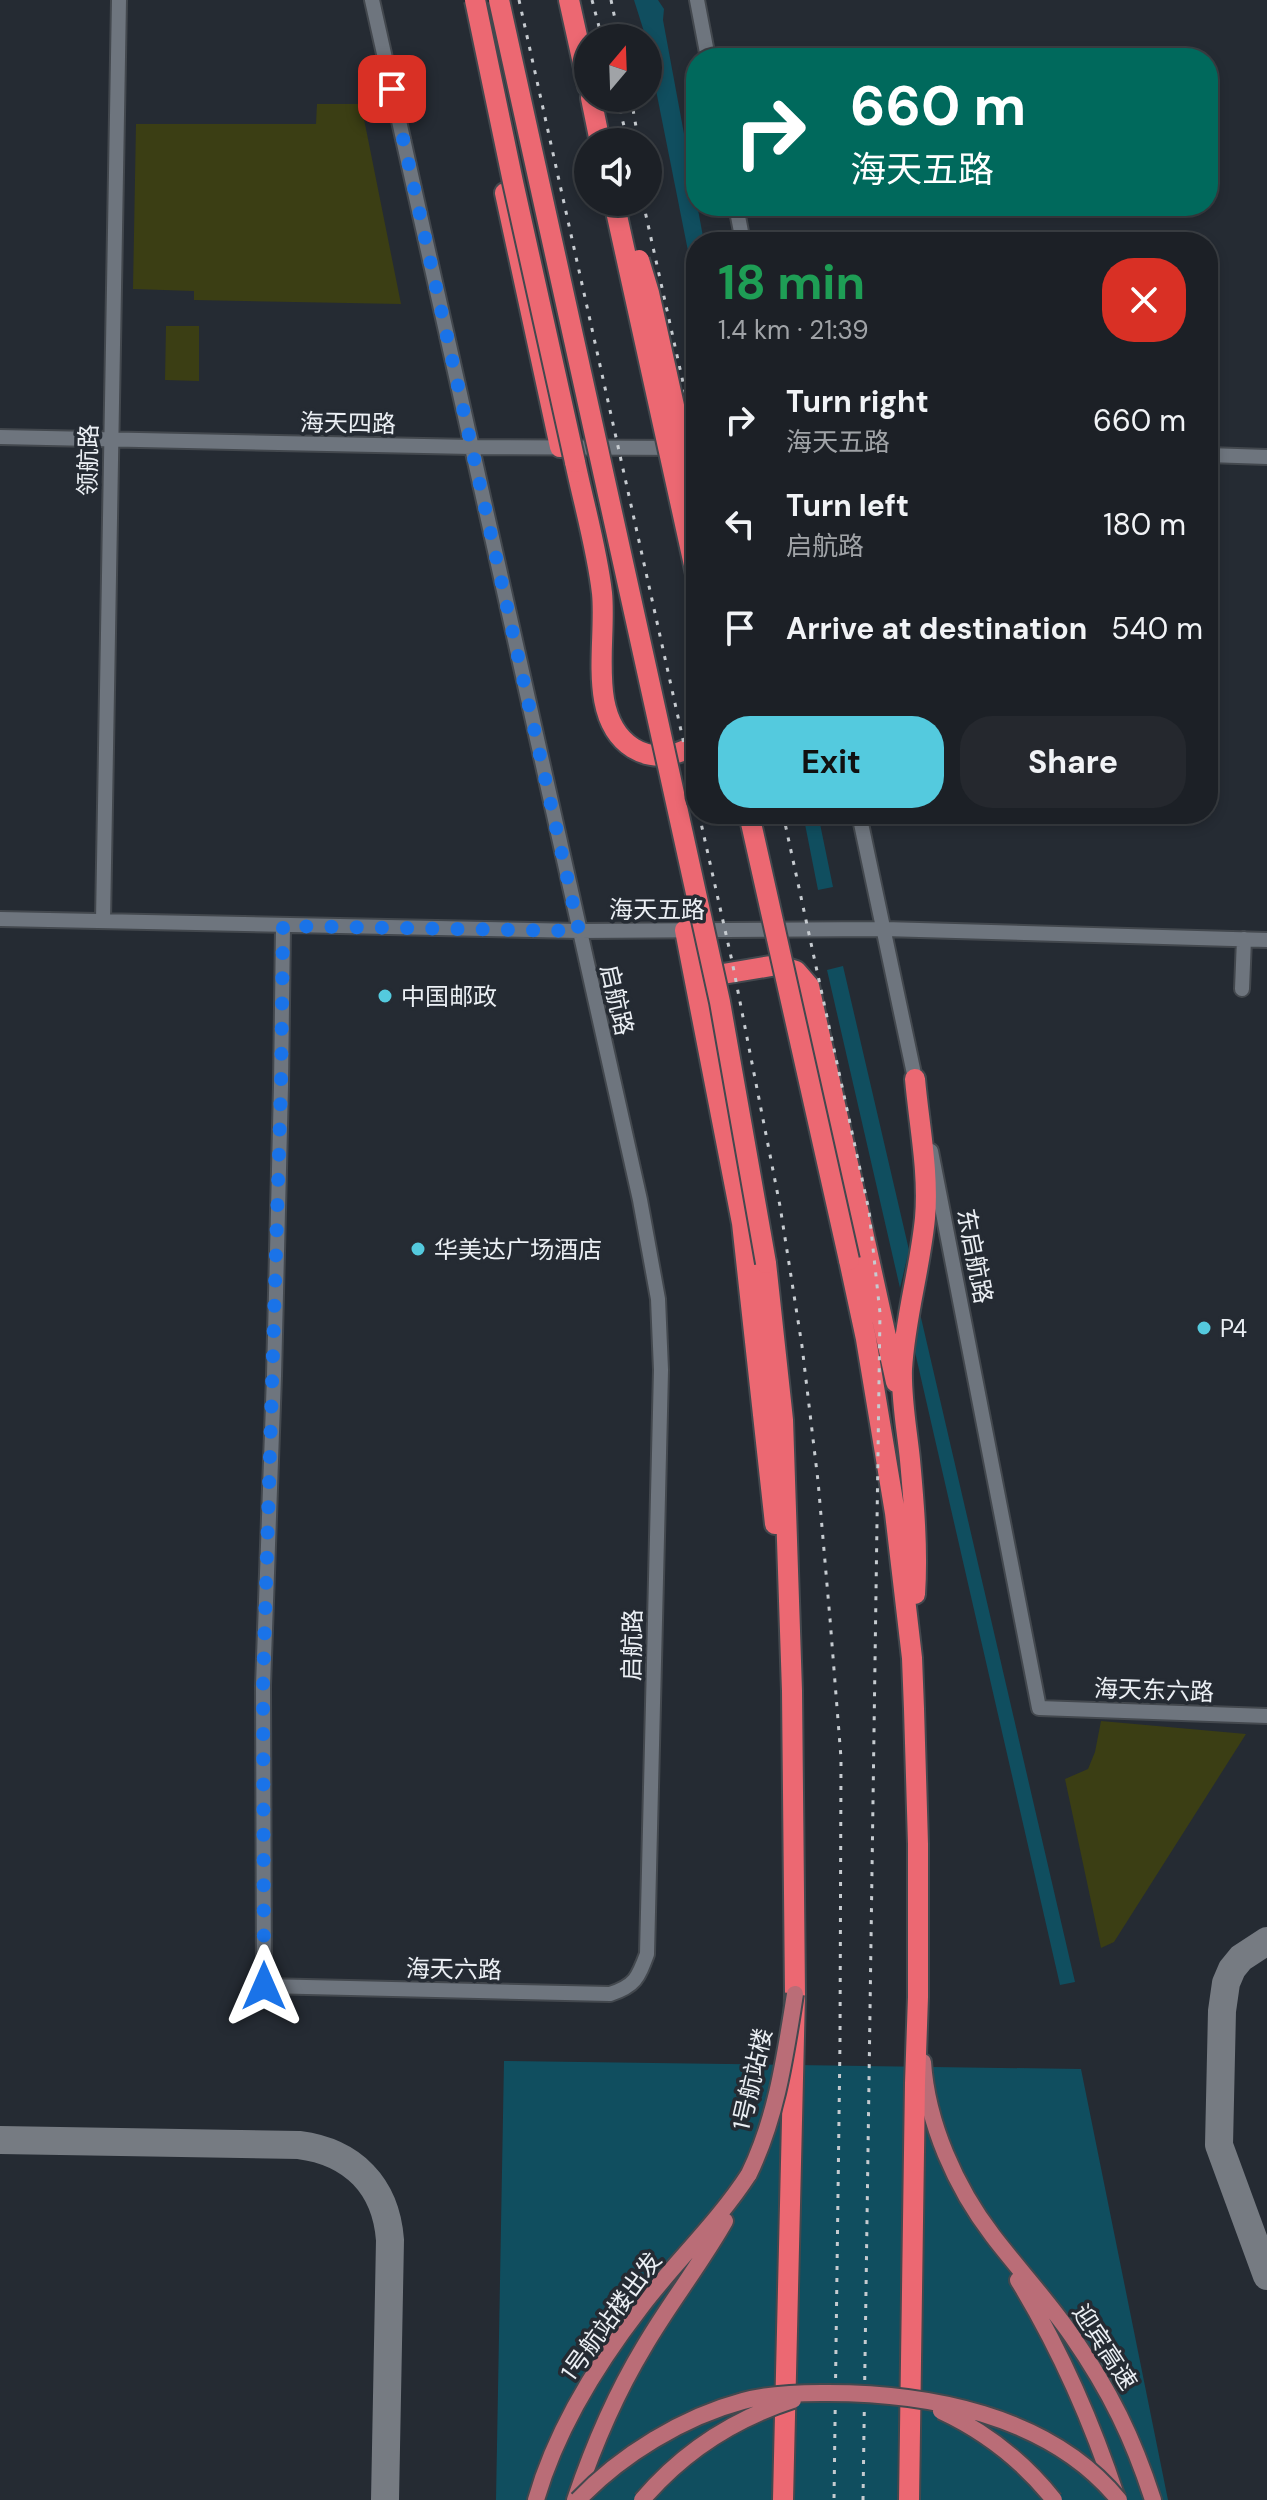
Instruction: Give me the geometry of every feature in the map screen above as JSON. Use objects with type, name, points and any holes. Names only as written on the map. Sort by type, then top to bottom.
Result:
[{"type":"highway","points":[[499,0],[720,1002],[766,1263],[783,1420],[792,1691],[795,1994],[783,2500]]},
{"type":"highway","points":[[569,0],[574,24]]},
{"type":"highway","points":[[476,4],[476,50],[505,193],[602,594],[604,708],[614,731],[643,753],[653,756],[677,755],[686,750]]},
{"type":"highway","points":[[476,4],[567,454]]},
{"type":"highway","points":[[617,216],[686,529]]},
{"type":"highway","points":[[624,216],[649,293],[686,460]]},
{"type":"highway","points":[[751,824],[866,1339],[895,1513],[912,1658],[918,1844],[918,1997],[909,2500]]},
{"type":"highway","points":[[685,930],[742,1223],[792,1691]]},
{"type":"highway","points":[[700,1010],[703,988],[717,975],[777,965],[796,971],[809,986],[885,1339],[904,1413]]},
{"type":"highway","points":[[912,1658],[916,1585],[915,1520],[902,1371],[925,1214],[915,1079]]},
{"type":"main road","name":"1号航站楼","points":[[749,2174],[777,2099],[795,1994]]},
{"type":"main road","name":"迎宾高速","points":[[918,1997],[924,2074],[937,2125],[959,2181],[1058,2351],[1118,2500]]},
{"type":"main road","name":"1号航站楼出发","points":[[536,2500],[563,2431],[596,2371],[641,2307],[706,2232],[749,2174]]},
{"type":"main road","points":[[577,2500],[596,2443],[627,2376],[715,2239],[749,2174]]},
{"type":"main road","name":"迎宾高速","points":[[992,2234],[1062,2322],[1101,2379],[1135,2448],[1153,2500]]},
{"type":"main road","points":[[577,2500],[641,2449],[693,2419],[743,2400],[794,2393],[853,2392],[937,2402],[1008,2422],[1080,2463],[1118,2500]]},
{"type":"main road","points":[[642,2500],[669,2470],[730,2428],[769,2408],[822,2393]]},
{"type":"main road","points":[[886,2395],[914,2401],[965,2422],[1008,2451],[1054,2500]]},
{"type":"street","name":"领航路","points":[[103,921],[119,0]]},
{"type":"street","name":"启航路","points":[[372,0],[640,1200],[658,1299],[661,1370],[647,1954],[638,1978]]},
{"type":"street","points":[[697,0],[706,48]]},
{"type":"street","name":"海天四路","points":[[0,437],[472,447],[567,454],[686,448]]},
{"type":"street","points":[[1218,455],[1267,457]]},
{"type":"street","name":"东启航路","points":[[861,824],[943,1203],[1039,1708]]},
{"type":"street","name":"海天五路","points":[[0,919],[579,931],[884,929],[1267,940]]},
{"type":"street","name":"海天六路","points":[[283,926],[263,1686],[264,1986],[610,1994],[624,1989],[638,1978]]},
{"type":"street","points":[[1242,989],[1244,939]]},
{"type":"street","name":"海天东六路","points":[[1039,1708],[1267,1716]]},
{"type":"green space","points":[[317,104],[361,104],[401,304],[194,300],[194,291],[133,289],[136,124],[316,124]]},
{"type":"green space","points":[[166,326],[199,326],[199,381],[165,380]]},
{"type":"green space","points":[[1101,1721],[1246,1734],[1114,1942],[1101,1948],[1065,1779],[1088,1769]]},
{"type":"water","points":[[634,0],[658,0],[664,9],[663,20],[686,145],[686,216],[699,216],[702,232],[686,232],[686,241],[660,112],[662,24],[642,24]]},
{"type":"water","points":[[805,824],[820,824],[833,887],[818,890]]},
{"type":"water","points":[[843,966],[909,1250],[900,1288],[827,970]]},
{"type":"water","points":[[919,1309],[1075,1982],[1060,1985],[912,1339]]},
{"type":"water","points":[[504,2061],[1081,2069],[1168,2500],[496,2500]]},
{"type":"taxiway","points":[[1267,1941],[1241,1958],[1226,1983],[1222,2011],[1219,2145],[1267,2276]]},
{"type":"taxiway","points":[[0,2140],[299,2145],[335,2155],[363,2175],[382,2203],[390,2240],[385,2500]]},
{"type":"railway","points":[[519,0],[686,753]]},
{"type":"railway","points":[[592,0],[598,24]]},
{"type":"railway","points":[[611,0],[616,24]]},
{"type":"railway","points":[[620,112],[624,128]]},
{"type":"railway","points":[[633,112],[636,128]]},
{"type":"railway","points":[[646,216],[686,396]]},
{"type":"railway","points":[[701,824],[732,961],[780,1206],[802,1346],[830,1619],[841,1758],[834,2500]]},
{"type":"railway","points":[[785,824],[869,1211],[880,1313],[863,2500]]},
{"type":"place","name":"中国邮政","points":[[385,996]]},
{"type":"place","name":"华美达广场酒店","points":[[418,1249]]},
{"type":"place","name":"P4","points":[[1204,1328]]},
{"type":"route","points":[[264,1986],[263,1686],[274,1376],[283,926],[579,931],[392,89]]}]
